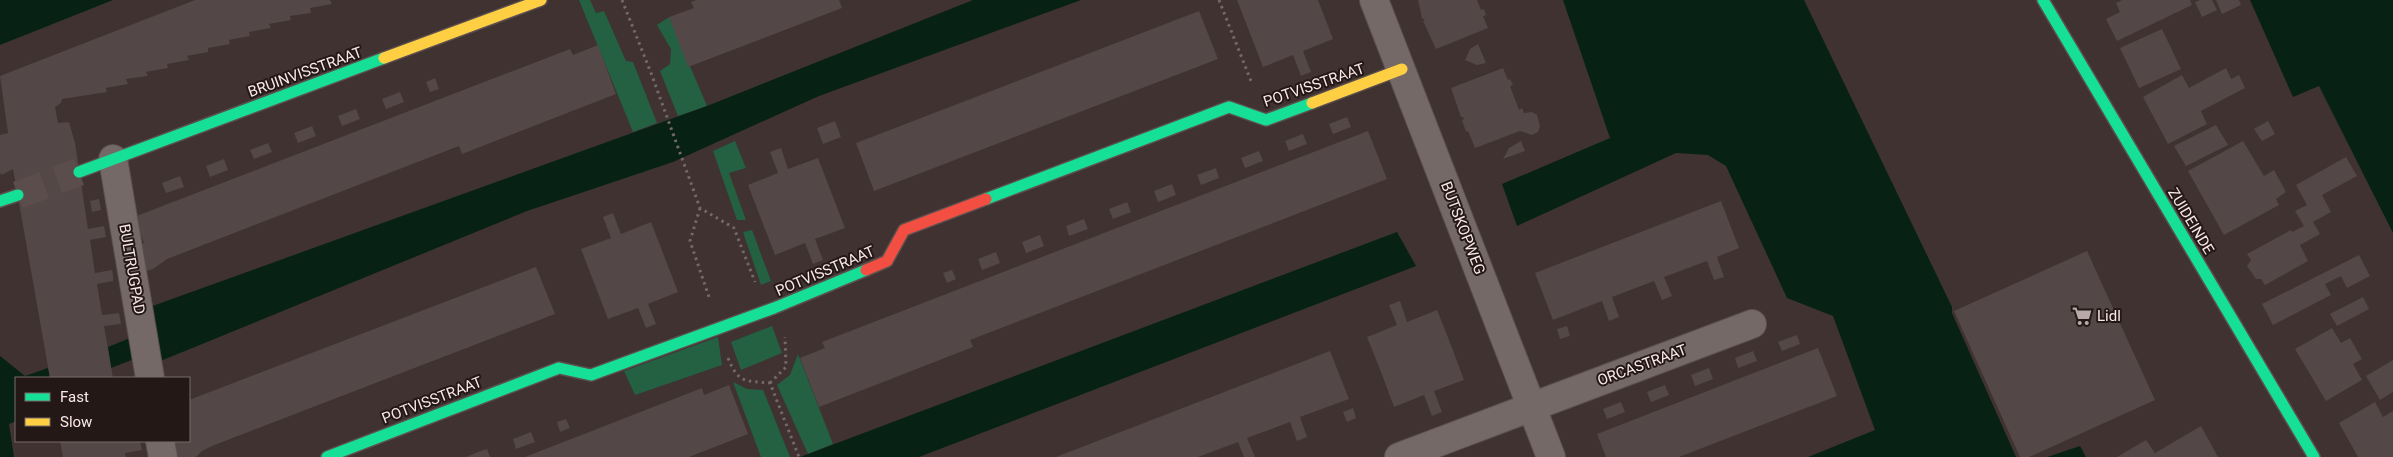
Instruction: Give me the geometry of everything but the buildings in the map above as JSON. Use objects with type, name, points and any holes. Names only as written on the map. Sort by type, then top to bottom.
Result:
[{"type":"street","name":"BRUINVISSTRAAT","points":[[79,172],[541,0]]},
{"type":"street","name":"BUTSKOPWEG","points":[[1374,0],[1551,457]]},
{"type":"street","name":"ZUIDEINDE","points":[[2043,0],[2314,457]]},
{"type":"street","name":"POTVISSTRAAT","points":[[327,457],[559,368],[591,375],[774,308],[887,262],[904,230],[1229,107],[1266,120],[1402,69]]},
{"type":"street","name":"BULTRUGPAD","points":[[113,159],[149,368]]},
{"type":"street","points":[[0,201],[18,195]]},
{"type":"street","name":"ORCASTRAAT","points":[[1399,457],[1752,324]]},
{"type":"street","points":[[160,442],[163,457]]},
{"type":"path","points":[[622,0],[651,73],[700,208],[734,228],[758,289],[774,308],[786,339],[786,367],[770,383]]},
{"type":"path","points":[[1219,0],[1266,120]]},
{"type":"path","points":[[783,416],[799,457]]},
{"type":"green space","points":[[579,0],[590,0],[596,13],[604,11],[626,61],[633,62],[657,123],[633,132]]},
{"type":"green space","points":[[669,17],[707,106],[678,116],[660,71],[670,64],[671,49],[657,25]]},
{"type":"green space","points":[[735,141],[746,168],[729,173],[746,220],[737,220],[713,151]]},
{"type":"green space","points":[[752,230],[771,281],[761,285],[743,232]]},
{"type":"green space","points":[[772,326],[782,353],[741,370],[731,342]]},
{"type":"green space","points":[[718,337],[722,365],[635,395],[624,371]]},
{"type":"green space","points":[[798,354],[833,444],[808,454],[777,385],[790,375]]},
{"type":"green space","points":[[733,382],[747,389],[763,390],[790,457],[761,457]]},
{"type":"shaded area","points":[[0,0],[113,0],[0,45]]},
{"type":"shaded area","points":[[973,0],[1081,0],[819,96],[673,162],[527,211],[158,362],[155,351],[111,368],[108,347],[152,329],[147,308],[707,106]]},
{"type":"shaded area","points":[[1563,0],[1804,0],[1952,307],[1952,313],[2016,457],[1808,457],[1875,430],[1833,316],[1787,298],[1726,166],[1708,155],[1676,153],[1517,226],[1502,184],[1610,138]]},
{"type":"shaded area","points":[[2250,0],[2393,0],[2393,233],[2319,86],[2293,97]]},
{"type":"shaded area","points":[[1397,232],[1416,266],[919,457],[800,457]]},
{"type":"shaded area","points":[[0,356],[25,376],[48,368],[50,377],[15,377],[15,421],[9,424],[14,457],[0,457]]},
{"type":"shaded area","points":[[2080,446],[2086,457],[2047,457]]},
{"type":"tunnel","points":[[18,195],[79,172]]},
{"type":"traffic: fast","points":[[2043,0],[2314,457]]},
{"type":"traffic: fast","points":[[79,172],[384,58]]},
{"type":"traffic: fast","points":[[986,199],[1229,107],[1266,120],[1312,103]]},
{"type":"traffic: fast","points":[[0,201],[18,195]]},
{"type":"traffic: fast","points":[[327,457],[559,368],[591,375],[774,308],[866,270]]},
{"type":"traffic: slow","points":[[384,58],[541,0]]},
{"type":"traffic: slow","points":[[1312,103],[1402,69]]},
{"type":"traffic: jam","points":[[866,270],[887,261],[904,230],[986,199]]},
{"type":"place","name":"Lidl","points":[[2082,316]]}]
